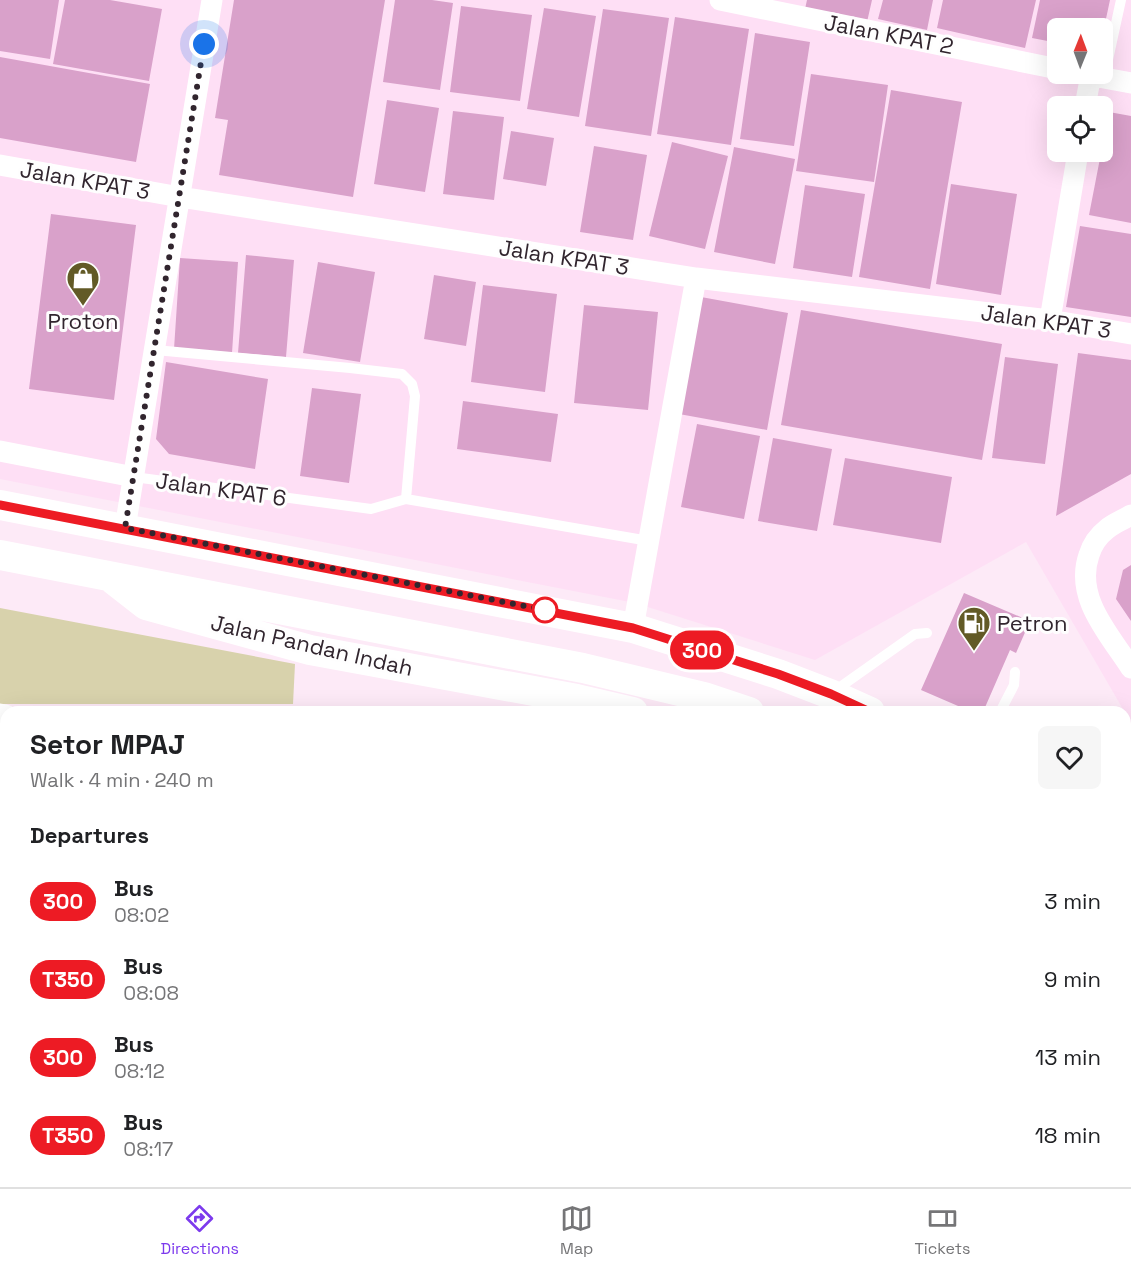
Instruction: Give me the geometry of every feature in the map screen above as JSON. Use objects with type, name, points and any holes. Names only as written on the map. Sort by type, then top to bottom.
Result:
[{"type":"main road","points":[[0,505],[633,628],[778,674],[857,706]]},
{"type":"main road","name":"Jalan Pandan Indah","points":[[0,555],[109,576],[146,606],[310,650],[607,706]]},
{"type":"main road","points":[[109,576],[583,668],[704,697],[731,706]]},
{"type":"street","points":[[125,528],[212,0]]},
{"type":"street","name":"Jalan KPAT 2","points":[[720,0],[1047,67]]},
{"type":"street","points":[[1113,80],[1131,83]]},
{"type":"street","points":[[1050,320],[1076,162]]},
{"type":"street","name":"Jalan KPAT 3","points":[[0,165],[180,197],[696,278],[1050,320],[1131,334]]},
{"type":"street","points":[[633,628],[696,278]]},
{"type":"street","name":"Jalan KPAT 6","points":[[0,452],[134,477]]},
{"type":"street","points":[[1131,515],[1106,529],[1092,545],[1085,566],[1085,588],[1092,607],[1131,668]]},
{"type":"lane","points":[[1113,21],[1121,0]]},
{"type":"lane","points":[[154,350],[402,375],[412,384],[415,396],[406,499],[649,541]]},
{"type":"lane","name":"Jalan KPAT 6","points":[[134,477],[371,509],[406,499]]},
{"type":"lane","points":[[831,694],[915,634],[927,633]]},
{"type":"lane","points":[[1003,706],[1014,686],[1016,672]]},
{"type":"shaded area","points":[[0,0],[1131,0],[1131,706],[1121,706],[1026,542],[815,660],[635,603],[0,479]]},
{"type":"shaded area","points":[[0,608],[295,664],[293,704],[0,704]]},
{"type":"building","points":[[0,0],[59,0],[50,59],[0,51]]},
{"type":"building","points":[[65,0],[110,0],[162,9],[149,81],[53,64]]},
{"type":"building","points":[[234,0],[385,0],[353,197],[219,175],[228,120],[215,118]]},
{"type":"building","points":[[395,0],[432,0],[453,3],[440,90],[383,82]]},
{"type":"building","points":[[807,0],[872,0],[867,22],[805,9]]},
{"type":"building","points":[[883,0],[933,0],[927,30],[878,19]]},
{"type":"building","points":[[943,0],[1036,0],[1025,48],[937,28]]},
{"type":"building","points":[[1040,0],[1110,0],[1106,18],[1047,18],[1047,41],[1032,38]]},
{"type":"building","points":[[461,6],[532,15],[520,101],[450,92]]},
{"type":"building","points":[[544,8],[596,16],[579,117],[527,109]]},
{"type":"building","points":[[603,9],[669,18],[651,136],[585,126]]},
{"type":"building","points":[[675,17],[749,29],[731,145],[657,134]]},
{"type":"building","points":[[755,33],[810,42],[794,146],[740,139]]},
{"type":"building","points":[[0,57],[150,84],[136,162],[0,138]]},
{"type":"building","points":[[811,74],[888,85],[874,182],[796,171]]},
{"type":"building","points":[[891,90],[962,102],[930,289],[859,277]]},
{"type":"building","points":[[387,100],[439,108],[425,192],[374,184]]},
{"type":"building","points":[[453,111],[504,117],[494,200],[443,194]]},
{"type":"building","points":[[1113,113],[1131,116],[1131,223],[1089,215],[1099,162],[1113,162]]},
{"type":"building","points":[[511,131],[554,138],[546,186],[503,179]]},
{"type":"building","points":[[672,142],[728,156],[705,249],[649,236]]},
{"type":"building","points":[[594,146],[647,155],[633,240],[580,232]]},
{"type":"building","points":[[734,147],[795,159],[775,264],[714,252]]},
{"type":"building","points":[[951,184],[1017,194],[1001,295],[936,284]]},
{"type":"building","points":[[805,185],[865,194],[852,277],[793,268]]},
{"type":"building","name":"Proton","points":[[51,214],[136,225],[114,400],[29,389]]},
{"type":"building","points":[[1080,226],[1131,234],[1131,317],[1066,307]]},
{"type":"building","points":[[246,255],[294,260],[286,357],[238,353]]},
{"type":"building","points":[[180,258],[238,262],[232,353],[174,349]]},
{"type":"building","points":[[318,262],[375,272],[360,362],[303,353]]},
{"type":"building","points":[[434,275],[476,282],[466,346],[424,339]]},
{"type":"building","points":[[483,285],[557,294],[545,392],[471,382]]},
{"type":"building","points":[[701,297],[788,313],[767,430],[679,414]]},
{"type":"building","points":[[584,305],[658,312],[648,410],[574,403]]},
{"type":"building","points":[[801,310],[1002,344],[982,460],[781,425]]},
{"type":"building","points":[[1078,353],[1131,360],[1131,474],[1056,516]]},
{"type":"building","points":[[1005,357],[1058,364],[1045,464],[992,458]]},
{"type":"building","points":[[166,362],[268,379],[255,469],[169,454],[156,439]]},
{"type":"building","points":[[312,388],[361,394],[349,483],[300,476]]},
{"type":"building","points":[[463,401],[558,414],[551,462],[457,449]]},
{"type":"building","points":[[697,424],[760,436],[744,519],[681,507]]},
{"type":"building","points":[[773,438],[832,449],[817,531],[758,521]]},
{"type":"building","points":[[845,458],[952,477],[941,543],[833,525]]},
{"type":"building","points":[[1131,565],[1131,621],[1116,599],[1123,570]]},
{"type":"building","name":"Petron","points":[[964,593],[1030,621],[1016,653],[1010,650],[986,706],[958,706],[921,690]]},
{"type":"bus line","name":"300","points":[[0,505],[633,628],[778,674],[857,706]]},
{"type":"place","name":"Proton","points":[[83,307]]},
{"type":"place","name":"Petron","points":[[974,652]]},
{"type":"route","points":[[204,44],[125,528],[545,610]]}]
